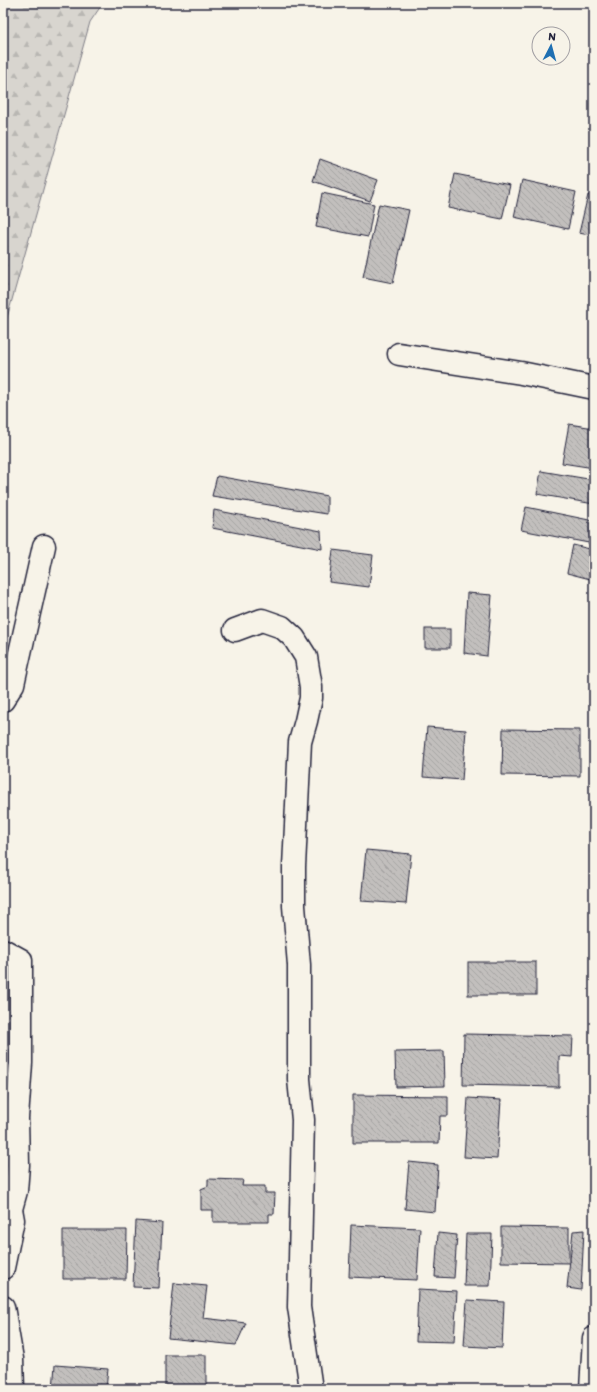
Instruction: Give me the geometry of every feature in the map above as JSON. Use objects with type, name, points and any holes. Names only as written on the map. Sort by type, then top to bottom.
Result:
[{"type":"street","points":[[399,354],[520,373],[594,388]]},
{"type":"street","points":[[3,700],[13,684],[44,546]]},
{"type":"street","points":[[235,630],[262,620],[282,627],[294,638],[306,657],[311,687],[311,698],[300,742],[294,867],[294,906],[299,965],[299,1079],[303,1120],[299,1307],[311,1389]]},
{"type":"street","points":[[3,950],[21,960],[21,1056],[17,1118],[18,1165],[16,1191],[10,1209],[13,1220],[3,1268]]},
{"type":"street","points":[[3,1307],[12,1359],[13,1389]]},
{"type":"street","points":[[591,1389],[594,1338]]},
{"type":"green space","points":[[3,3],[103,3],[90,22],[3,332]]},
{"type":"building","points":[[320,159],[378,180],[370,201],[313,181]]},
{"type":"building","points":[[455,174],[510,185],[502,219],[448,208]]},
{"type":"building","points":[[522,180],[576,192],[568,229],[514,217]]},
{"type":"building","points":[[322,193],[374,204],[368,237],[316,227]]},
{"type":"building","points":[[588,195],[594,196],[594,236],[579,233]]},
{"type":"building","points":[[379,204],[409,210],[393,283],[363,277]]},
{"type":"building","points":[[569,424],[594,428],[594,468],[562,463]]},
{"type":"building","points":[[541,471],[594,480],[594,504],[537,494]]},
{"type":"building","points":[[217,476],[327,496],[327,514],[212,496]]},
{"type":"building","points":[[526,507],[594,521],[594,544],[521,530]]},
{"type":"building","points":[[214,510],[321,531],[322,549],[212,528]]},
{"type":"building","points":[[573,545],[594,550],[594,580],[567,573]]},
{"type":"building","points":[[333,550],[373,555],[369,587],[329,582]]},
{"type":"building","points":[[467,593],[492,595],[487,656],[464,653]]},
{"type":"building","points":[[425,629],[450,629],[450,648],[425,648]]},
{"type":"building","points":[[427,727],[466,730],[462,780],[423,777]]},
{"type":"building","points":[[503,729],[580,730],[580,776],[502,775]]},
{"type":"building","points":[[366,850],[411,854],[406,904],[361,901]]},
{"type":"building","points":[[468,962],[536,962],[536,995],[468,995]]},
{"type":"building","points":[[464,1034],[573,1036],[572,1057],[559,1056],[559,1087],[463,1085]]},
{"type":"building","points":[[444,1051],[445,1086],[396,1087],[395,1052]]},
{"type":"building","points":[[353,1095],[448,1096],[448,1116],[440,1116],[439,1143],[353,1143]]},
{"type":"building","points":[[468,1098],[501,1100],[497,1159],[464,1157]]},
{"type":"building","points":[[409,1162],[438,1165],[435,1212],[405,1209]]},
{"type":"building","points":[[208,1179],[243,1180],[242,1186],[265,1186],[265,1193],[275,1193],[274,1214],[269,1214],[269,1222],[213,1222],[213,1210],[201,1210],[201,1189],[208,1186]]},
{"type":"building","points":[[136,1221],[162,1223],[159,1288],[133,1287]]},
{"type":"building","points":[[351,1225],[420,1228],[417,1280],[349,1277]]},
{"type":"building","points":[[501,1227],[569,1228],[569,1263],[501,1262]]},
{"type":"building","points":[[63,1230],[127,1230],[126,1279],[63,1279]]},
{"type":"building","points":[[584,1230],[581,1290],[567,1288],[573,1231]]},
{"type":"building","points":[[438,1233],[457,1235],[454,1278],[435,1277]]},
{"type":"building","points":[[466,1234],[492,1234],[490,1286],[464,1286]]},
{"type":"building","points":[[174,1283],[207,1286],[203,1318],[246,1323],[236,1345],[168,1338]]},
{"type":"building","points":[[418,1289],[457,1291],[454,1342],[416,1341]]},
{"type":"building","points":[[467,1300],[504,1302],[502,1348],[464,1346]]},
{"type":"building","points":[[165,1355],[206,1355],[206,1389],[165,1389]]},
{"type":"building","points":[[55,1365],[108,1369],[106,1389],[53,1389]]}]
